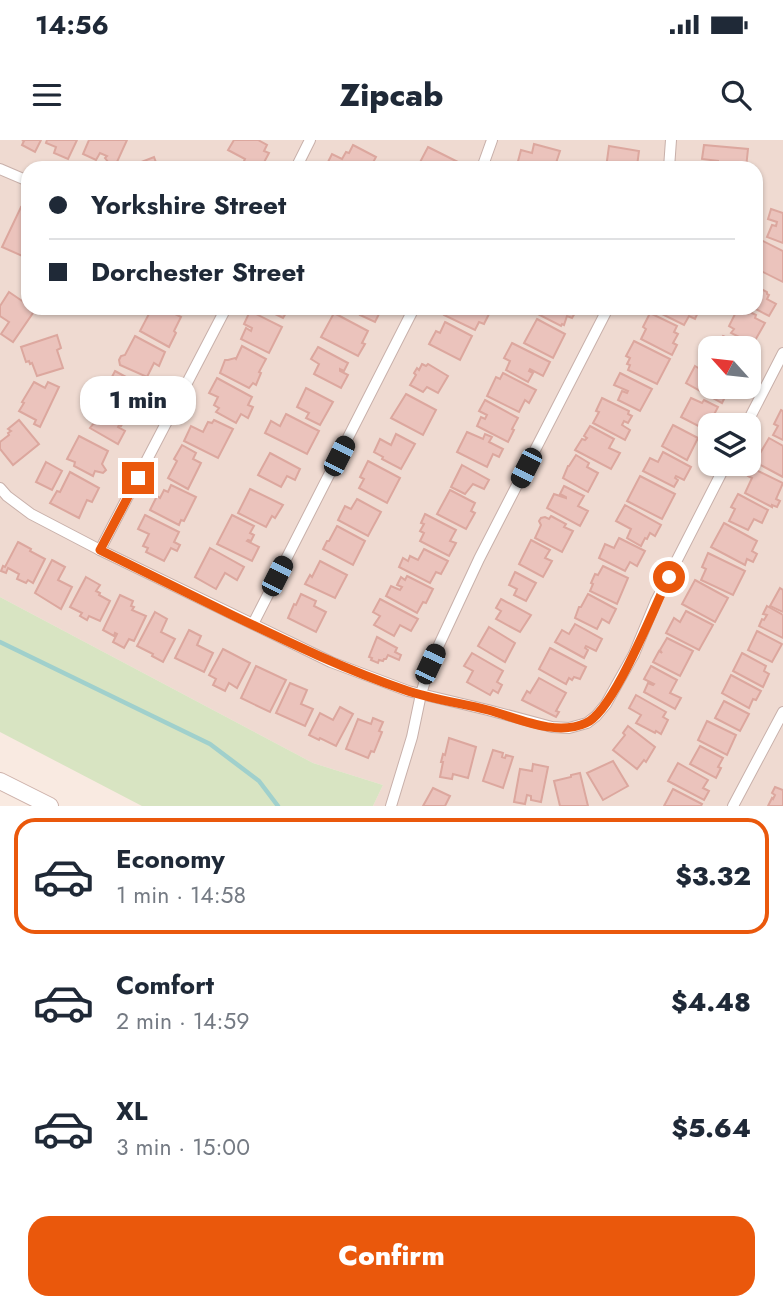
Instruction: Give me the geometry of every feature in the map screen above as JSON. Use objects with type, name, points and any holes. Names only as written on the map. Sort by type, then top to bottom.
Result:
[{"type":"main road","points":[[0,781],[50,806]]},
{"type":"street","points":[[300,161],[310,140]]},
{"type":"street","points":[[484,161],[492,140]]},
{"type":"street","points":[[670,161],[671,140]]},
{"type":"street","points":[[0,169],[21,178]]},
{"type":"street","points":[[100,550],[222,315]]},
{"type":"street","points":[[253,624],[410,315]]},
{"type":"street","points":[[391,806],[430,664],[479,559],[604,315]]},
{"type":"street","points":[[752,413],[783,353]]},
{"type":"street","points":[[0,488],[31,514],[331,662],[408,691],[552,727],[569,728],[587,723],[606,704],[634,654],[656,601],[720,476]]},
{"type":"street","points":[[733,806],[783,712]]},
{"type":"shaded area","points":[[0,140],[783,140],[783,806],[373,806],[383,785],[313,763],[0,597]]},
{"type":"green space","points":[[0,597],[313,763],[383,785],[373,806],[142,806],[0,732]]},
{"type":"building","points":[[22,140],[41,140],[35,152],[22,145]]},
{"type":"building","points":[[47,140],[77,140],[68,159],[54,153],[56,147],[46,143]]},
{"type":"building","points":[[89,140],[127,140],[117,161],[107,161],[105,158],[107,156],[100,153],[96,160],[83,154]]},
{"type":"building","points":[[234,140],[258,140],[267,145],[264,151],[269,153],[265,161],[244,161],[245,159],[228,150]]},
{"type":"building","points":[[534,144],[560,151],[557,161],[518,161],[521,150],[532,153]]},
{"type":"building","points":[[353,145],[376,157],[374,161],[328,161],[332,154],[342,159],[346,152],[349,153]]},
{"type":"building","points":[[704,145],[748,149],[747,161],[702,159]]},
{"type":"building","points":[[609,146],[639,151],[638,161],[607,161]]},
{"type":"building","points":[[428,147],[456,161],[421,161]]},
{"type":"building","points":[[21,207],[21,255],[2,247]]},
{"type":"building","points":[[771,209],[783,213],[783,243],[767,237],[772,225],[776,226],[777,222],[768,219]]},
{"type":"building","points":[[763,241],[783,251],[783,282],[763,272]]},
{"type":"building","points":[[763,290],[769,295],[767,299],[776,304],[769,316],[763,313]]},
{"type":"building","points":[[9,292],[21,300],[21,315],[32,315],[13,342],[1,334],[9,322],[0,316],[0,306]]},
{"type":"building","points":[[148,315],[181,317],[169,347],[140,331]]},
{"type":"building","points":[[248,315],[258,315],[282,327],[269,353],[241,339],[246,328],[251,331],[252,328],[244,324]]},
{"type":"building","points":[[333,315],[368,331],[358,356],[321,337]]},
{"type":"building","points":[[360,315],[378,315],[375,322]]},
{"type":"building","points":[[444,315],[488,315],[484,324],[479,322],[475,330]]},
{"type":"building","points":[[540,315],[574,315],[572,318],[567,316],[561,326]]},
{"type":"building","points":[[649,315],[677,326],[674,332],[678,334],[673,343],[677,345],[672,355],[641,339],[646,329],[643,327]]},
{"type":"building","points":[[664,315],[697,315],[695,319],[689,316],[684,325]]},
{"type":"building","points":[[734,315],[756,315],[755,318],[765,323],[758,336],[737,336],[731,333],[734,329],[729,326]]},
{"type":"building","points":[[537,319],[565,334],[553,358],[524,343]]},
{"type":"building","points":[[445,322],[472,336],[460,360],[429,344],[436,331],[440,333]]},
{"type":"building","points":[[57,335],[61,348],[57,350],[63,368],[37,376],[32,363],[26,362],[21,347]]},
{"type":"building","points":[[135,336],[165,352],[159,366],[154,363],[147,377],[120,365],[121,356],[125,355]]},
{"type":"building","points":[[634,341],[670,359],[657,384],[628,370],[630,358],[626,356]]},
{"type":"building","points":[[512,343],[550,362],[543,376],[530,369],[533,373],[528,382],[506,370],[510,361],[504,358]]},
{"type":"building","points":[[242,346],[266,359],[256,385],[253,383],[249,388],[220,373],[225,360],[236,359]]},
{"type":"building","points":[[318,347],[348,363],[344,371],[340,369],[348,375],[341,388],[314,374],[319,364],[311,359]]},
{"type":"building","points":[[422,364],[428,364],[448,376],[438,393],[427,387],[423,392],[410,385],[416,375],[414,373]]},
{"type":"building","points":[[695,366],[698,368],[698,390],[686,383]]},
{"type":"building","points":[[115,371],[141,385],[130,397],[140,402],[133,414],[101,398]]},
{"type":"building","points":[[503,373],[536,390],[529,403],[525,400],[519,412],[487,396],[496,377],[500,379]]},
{"type":"building","points":[[620,373],[652,389],[640,411],[618,400],[622,391],[628,391],[614,385]]},
{"type":"building","points":[[217,378],[252,397],[248,405],[253,407],[248,418],[241,414],[236,423],[216,412],[219,408],[214,405],[218,397],[209,393]]},
{"type":"building","points":[[34,382],[45,388],[48,382],[59,387],[40,427],[34,424],[36,420],[19,411]]},
{"type":"building","points":[[306,388],[333,402],[320,425],[306,418],[309,413],[297,407]]},
{"type":"building","points":[[406,394],[436,410],[423,435],[391,418]]},
{"type":"building","points":[[602,398],[629,411],[628,414],[632,416],[628,423],[624,421],[622,425],[630,430],[625,440],[593,423]]},
{"type":"building","points":[[691,398],[702,403],[704,400],[718,407],[715,413],[698,413],[698,426],[681,417]]},
{"type":"building","points":[[485,400],[518,418],[508,442],[477,426],[481,417],[485,419],[487,415],[479,411]]},
{"type":"building","points":[[96,401],[126,418],[118,427],[125,431],[118,444],[90,428],[97,419],[89,415]]},
{"type":"building","points":[[781,410],[783,440],[773,435],[778,426],[774,424]]},
{"type":"building","points":[[286,414],[319,431],[307,454],[265,433],[271,421],[280,426]]},
{"type":"building","points":[[19,420],[39,444],[13,465],[0,449],[0,442],[9,435],[11,431],[8,429]]},
{"type":"building","points":[[214,420],[233,429],[218,458],[184,441],[191,426],[203,432],[208,422],[212,423]]},
{"type":"building","points":[[673,425],[698,438],[687,460],[662,446]]},
{"type":"building","points":[[590,426],[614,439],[609,448],[620,453],[611,469],[575,450],[582,439],[587,438],[584,436]]},
{"type":"building","points":[[467,432],[483,439],[485,434],[492,437],[489,442],[503,449],[499,457],[493,454],[487,467],[457,452]]},
{"type":"building","points":[[396,434],[415,444],[401,469],[374,452],[380,439],[391,445]]},
{"type":"building","points":[[79,436],[108,451],[102,464],[106,470],[103,473],[95,471],[93,476],[67,459]]},
{"type":"building","points":[[769,438],[783,446],[783,477],[761,465],[761,452]]},
{"type":"building","points":[[182,445],[196,453],[193,459],[201,463],[188,489],[168,478]]},
{"type":"building","points":[[663,452],[691,467],[684,480],[676,476],[678,480],[674,487],[643,471],[650,458],[658,462]]},
{"type":"building","points":[[270,453],[300,469],[295,480],[287,476],[281,487],[258,475]]},
{"type":"building","points":[[576,455],[589,463],[587,467],[598,473],[588,492],[563,478]]},
{"type":"building","points":[[368,461],[400,478],[387,503],[359,488],[364,479],[360,477]]},
{"type":"building","points":[[46,462],[62,471],[52,490],[36,482]]},
{"type":"building","points":[[462,465],[489,480],[484,489],[473,484],[465,494],[451,487]]},
{"type":"building","points":[[70,472],[99,488],[92,502],[87,500],[79,518],[50,503],[57,491],[60,492]]},
{"type":"building","points":[[761,472],[783,483],[776,499],[780,501],[777,507],[745,493],[752,478],[748,476],[761,476]]},
{"type":"building","points":[[640,476],[675,494],[662,519],[627,501]]},
{"type":"building","points":[[171,485],[196,497],[184,521],[181,520],[179,525],[150,510],[157,496],[160,498],[164,490],[168,492]]},
{"type":"building","points":[[564,486],[584,496],[578,506],[588,511],[580,526],[547,508],[554,494],[566,498],[560,494]]},
{"type":"building","points":[[250,489],[283,505],[266,527],[238,513]]},
{"type":"building","points":[[450,490],[475,503],[471,511],[475,513],[466,529],[437,514]]},
{"type":"building","points":[[738,494],[768,510],[762,523],[754,519],[748,530],[729,521],[735,509],[731,507]]},
{"type":"building","points":[[357,499],[381,512],[368,536],[338,520],[345,506],[351,509]]},
{"type":"building","points":[[625,505],[661,525],[655,536],[650,533],[641,546],[627,538],[631,529],[616,521]]},
{"type":"building","points":[[425,514],[456,530],[450,541],[456,543],[449,556],[420,541],[424,533],[420,531]]},
{"type":"building","points":[[145,515],[179,532],[174,542],[180,545],[177,551],[171,548],[164,561],[146,552],[148,548],[143,546],[149,534],[138,529]]},
{"type":"building","points":[[232,515],[254,526],[250,533],[254,535],[251,541],[247,541],[259,547],[252,561],[217,544]]},
{"type":"building","points":[[551,516],[573,531],[562,552],[535,538],[541,518],[549,519]]},
{"type":"building","points":[[724,523],[757,541],[752,551],[757,554],[753,562],[747,559],[745,565],[711,547]]},
{"type":"building","points":[[337,526],[365,541],[353,565],[323,549]]},
{"type":"building","points":[[619,538],[645,551],[637,566],[630,562],[625,571],[599,558],[605,544],[614,548]]},
{"type":"building","points":[[531,540],[550,550],[545,558],[552,561],[543,577],[519,564]]},
{"type":"building","points":[[18,542],[45,559],[33,583],[17,579],[19,574],[8,568],[6,573],[1,571]]},
{"type":"building","points":[[210,548],[244,567],[237,580],[225,573],[216,589],[195,577]]},
{"type":"building","points":[[424,549],[448,561],[441,574],[436,572],[430,583],[399,567],[403,558],[408,561],[410,556],[418,560]]},
{"type":"building","points":[[708,553],[745,571],[733,595],[701,580],[706,569],[702,567]]},
{"type":"building","points":[[52,560],[65,567],[58,580],[72,587],[61,609],[35,593]]},
{"type":"building","points":[[320,561],[347,575],[335,598],[305,584]]},
{"type":"building","points":[[603,566],[628,578],[617,604],[590,591],[595,574],[598,575]]},
{"type":"building","points":[[515,572],[536,583],[526,601],[514,595],[517,589],[509,585]]},
{"type":"building","points":[[407,576],[433,589],[417,613],[386,596],[391,586],[400,590],[402,587],[397,585],[401,577],[405,580]]},
{"type":"building","points":[[86,577],[100,585],[96,591],[110,601],[100,621],[89,616],[87,620],[80,616],[82,613],[70,607]]},
{"type":"building","points":[[695,580],[728,598],[715,622],[682,604]]},
{"type":"building","points":[[780,588],[783,590],[783,612],[770,606]]},
{"type":"building","points":[[301,594],[316,601],[314,606],[326,612],[316,632],[288,618]]},
{"type":"building","points":[[588,594],[616,609],[609,623],[602,619],[597,629],[575,618]]},
{"type":"building","points":[[120,595],[133,601],[132,610],[146,616],[134,641],[129,639],[124,648],[113,642],[117,634],[114,636],[103,630]]},
{"type":"building","points":[[380,599],[418,619],[411,631],[400,625],[394,636],[374,625],[380,616],[373,612]]},
{"type":"building","points":[[501,599],[531,615],[520,632],[496,619],[501,611],[496,608]]},
{"type":"building","points":[[767,606],[783,615],[783,638],[759,626],[767,615],[763,614]]},
{"type":"building","points":[[686,611],[713,625],[699,650],[666,633],[674,618],[680,622]]},
{"type":"building","points":[[155,612],[167,619],[161,632],[175,639],[163,662],[137,646]]},
{"type":"building","points":[[575,624],[602,639],[596,651],[586,646],[588,650],[584,658],[555,642],[562,630],[569,634]]},
{"type":"building","points":[[489,627],[515,643],[505,662],[478,646]]},
{"type":"building","points":[[189,630],[201,636],[197,645],[213,653],[204,672],[175,658]]},
{"type":"building","points":[[757,631],[782,644],[772,662],[748,650]]},
{"type":"building","points":[[377,637],[397,648],[395,652],[401,655],[399,660],[388,655],[378,663],[371,660],[369,657]]},
{"type":"building","points":[[667,638],[693,651],[680,676],[653,662],[659,651],[662,653],[660,650]]},
{"type":"building","points":[[550,648],[586,667],[580,679],[569,678],[566,684],[539,669]]},
{"type":"building","points":[[223,649],[250,663],[237,688],[229,683],[225,691],[213,685],[216,679],[209,675]]},
{"type":"building","points":[[472,653],[503,671],[497,682],[502,685],[498,693],[493,690],[490,695],[467,682],[473,671],[464,666]]},
{"type":"building","points":[[742,653],[766,666],[764,671],[769,674],[763,687],[733,671]]},
{"type":"building","points":[[256,666],[286,680],[270,712],[241,698]]},
{"type":"building","points":[[651,666],[677,680],[670,693],[681,698],[675,709],[644,692],[648,683],[654,684],[644,679]]},
{"type":"building","points":[[731,675],[761,691],[749,708],[722,693]]},
{"type":"building","points":[[539,678],[566,693],[556,711],[559,712],[556,717],[522,700]]},
{"type":"building","points":[[290,683],[307,690],[301,704],[313,709],[305,726],[276,713]]},
{"type":"building","points":[[636,695],[666,712],[663,717],[668,720],[661,734],[636,723],[641,715],[629,708]]},
{"type":"building","points":[[724,701],[749,714],[740,731],[715,718]]},
{"type":"building","points":[[340,707],[353,714],[336,746],[309,735],[320,713],[333,720]]},
{"type":"building","points":[[373,718],[383,722],[374,752],[371,751],[368,758],[346,749],[358,719],[371,724]]},
{"type":"building","points":[[707,721],[736,735],[727,755],[698,740]]},
{"type":"building","points":[[628,726],[655,747],[646,762],[644,760],[637,769],[613,750],[625,735],[623,733]]},
{"type":"building","points":[[449,738],[476,747],[468,778],[453,774],[452,779],[440,777],[441,762]]},
{"type":"building","points":[[700,746],[723,758],[716,778],[690,764]]},
{"type":"building","points":[[493,750],[503,753],[502,757],[513,757],[503,788],[483,781]]},
{"type":"building","points":[[613,761],[628,786],[603,800],[587,773]]},
{"type":"building","points":[[678,763],[708,780],[703,788],[709,791],[704,800],[668,781]]},
{"type":"building","points":[[533,764],[548,767],[541,802],[531,800],[531,796],[527,795],[525,804],[514,802],[520,769],[532,771]]},
{"type":"building","points":[[580,773],[588,806],[560,806],[554,781]]},
{"type":"building","points":[[775,787],[783,790],[783,806],[768,806],[775,795],[772,793]]},
{"type":"building","points":[[433,788],[450,796],[445,806],[423,806]]},
{"type":"building","points":[[673,789],[702,804],[701,806],[664,806]]},
{"type":"waterway","points":[[0,642],[210,744],[259,781],[278,806]]},
{"type":"route","points":[[138,478],[100,550],[331,662],[408,691],[552,727],[569,728],[587,723],[606,704],[634,654],[669,577]]}]
